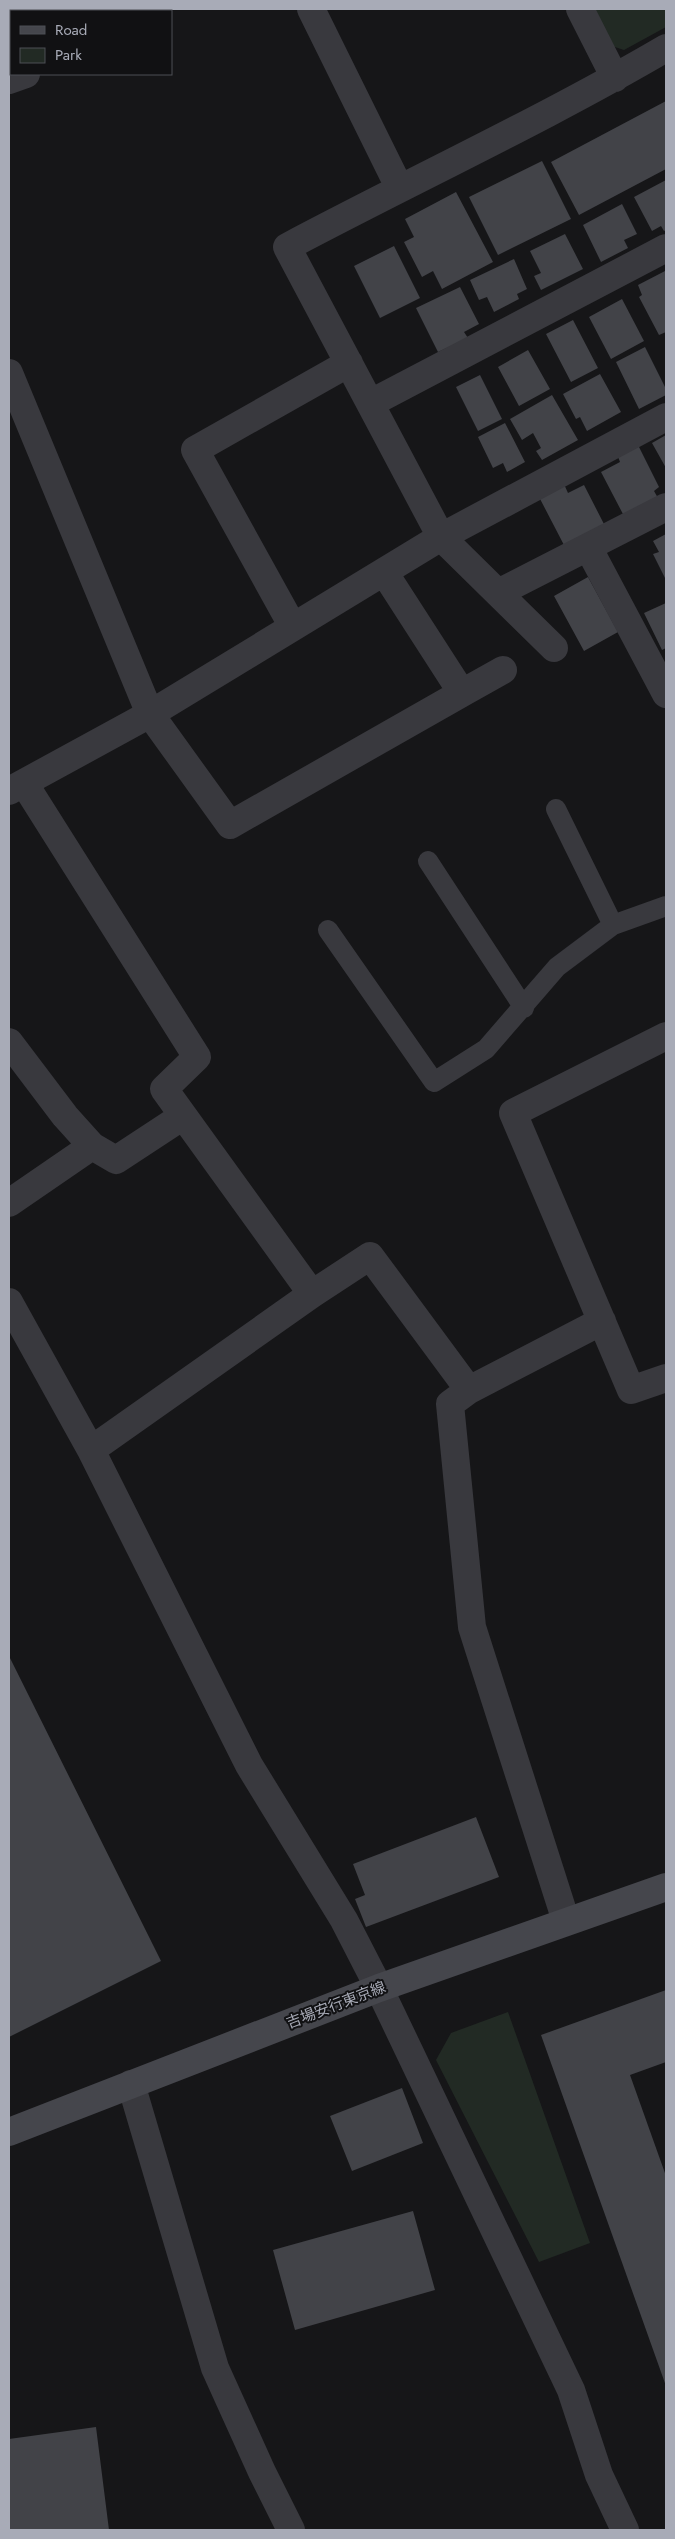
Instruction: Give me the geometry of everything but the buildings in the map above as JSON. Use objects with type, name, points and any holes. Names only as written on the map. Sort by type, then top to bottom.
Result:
[{"type":"main road","name":"吉場安行東京線","points":[[9,2132],[379,1988],[666,1887]]},
{"type":"street","points":[[311,9],[399,188]]},
{"type":"street","points":[[580,9],[615,78]]},
{"type":"street","points":[[554,648],[441,537],[287,247],[615,78],[666,48]]},
{"type":"street","points":[[9,80],[23,75]]},
{"type":"street","points":[[371,404],[666,248]]},
{"type":"street","points":[[293,627],[195,450],[349,363]]},
{"type":"street","points":[[9,373],[150,714],[230,825],[503,670]]},
{"type":"street","points":[[312,1294],[164,1089],[197,1058],[16,787],[150,714],[441,537],[666,417]]},
{"type":"street","points":[[498,593],[666,507]]},
{"type":"street","points":[[588,547],[666,694]]},
{"type":"street","points":[[384,572],[462,693]]},
{"type":"street","points":[[666,1036],[513,1113],[630,1390],[666,1378]]},
{"type":"street","points":[[9,1042],[65,1116],[92,1146],[116,1160],[183,1116]]},
{"type":"street","points":[[9,1204],[92,1146]]},
{"type":"street","points":[[91,1450],[312,1294],[370,1256],[469,1390]]},
{"type":"street","points":[[9,1302],[91,1450],[249,1765],[344,1920],[379,1988],[571,2390],[599,2475],[625,2530]]},
{"type":"street","points":[[566,1921],[472,1628],[450,1404],[469,1390],[602,1321]]},
{"type":"street","points":[[131,2084],[215,2368],[262,2472],[291,2530]]},
{"type":"lane","points":[[556,809],[613,925]]},
{"type":"lane","points":[[428,861],[524,1008]]},
{"type":"lane","points":[[328,930],[434,1082],[486,1049],[524,1008],[557,967],[613,925],[666,906]]},
{"type":"green space","points":[[594,9],[666,9],[666,27],[624,50],[612,46]]},
{"type":"green space","points":[[508,2012],[590,2243],[539,2262],[436,2060],[451,2033]]}]
